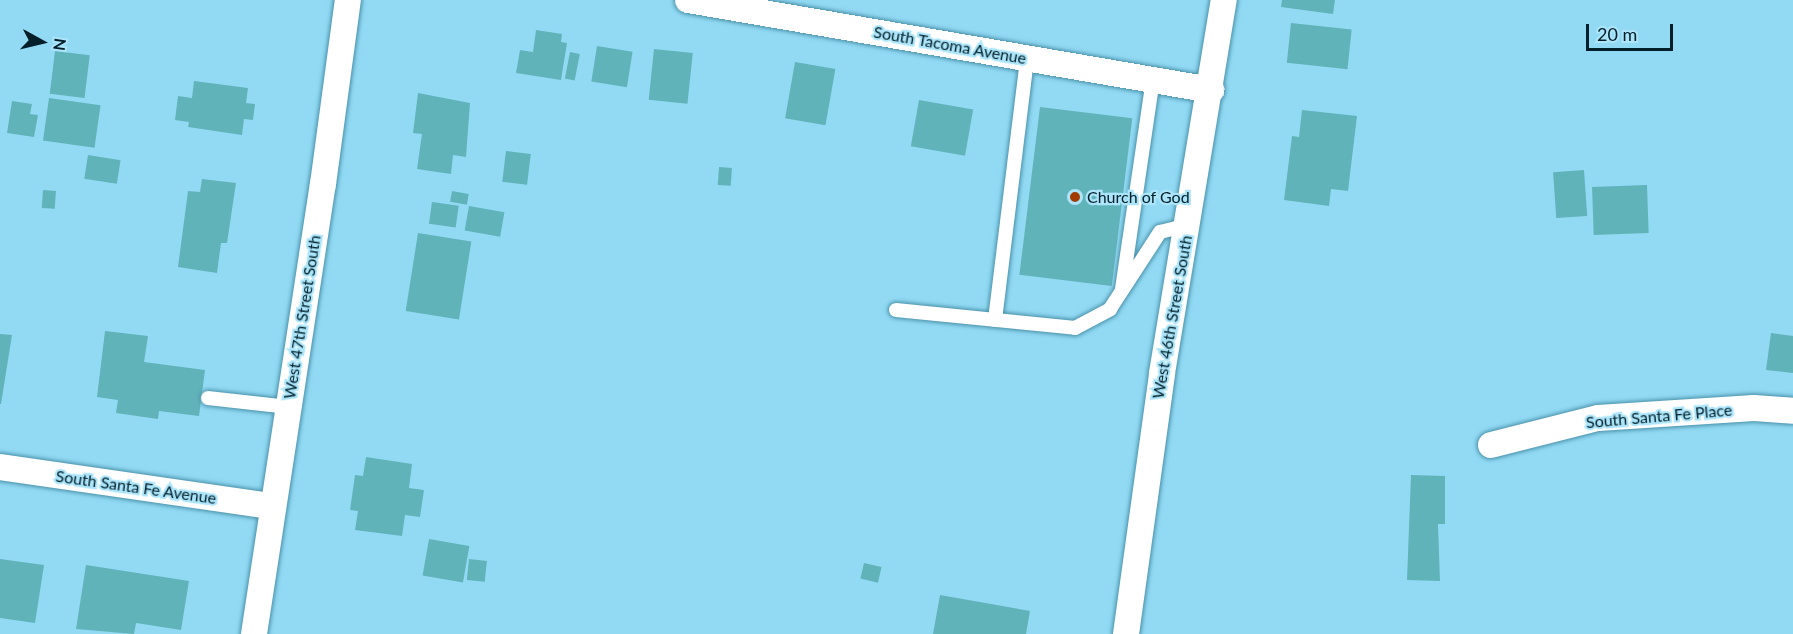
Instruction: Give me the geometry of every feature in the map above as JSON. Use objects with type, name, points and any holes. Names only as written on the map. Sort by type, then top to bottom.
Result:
[{"type":"street","name":"West 47th Street South","points":[[254,634],[348,0]]},
{"type":"street","name":"South Tacoma Avenue","points":[[688,0],[1210,90]]},
{"type":"street","name":"West 46th Street South","points":[[1126,634],[1162,373],[1224,0]]},
{"type":"street","name":"South Santa Fe Place","points":[[1491,445],[1598,418],[1754,408],[1793,411]]},
{"type":"street","name":"South Santa Fe Avenue","points":[[0,467],[272,507]]},
{"type":"lane","points":[[995,320],[1026,58]]},
{"type":"lane","points":[[1121,294],[1153,80]]},
{"type":"lane","points":[[896,310],[1075,328],[1110,309],[1160,232],[1188,225]]},
{"type":"lane","points":[[208,398],[288,406]]},
{"type":"building","points":[[1282,0],[1335,0],[1333,14],[1281,7]]},
{"type":"building","points":[[1291,23],[1352,29],[1347,69],[1287,63]]},
{"type":"building","points":[[536,30],[562,34],[561,42],[567,43],[561,80],[516,73],[520,50],[533,52]]},
{"type":"building","points":[[597,46],[633,52],[627,87],[591,82]]},
{"type":"building","points":[[654,49],[693,53],[687,104],[649,100]]},
{"type":"building","points":[[55,51],[90,55],[84,98],[50,94]]},
{"type":"building","points":[[570,52],[580,54],[575,80],[565,79]]},
{"type":"building","points":[[795,62],[835,69],[825,125],[785,118]]},
{"type":"building","points":[[194,81],[248,88],[246,103],[255,104],[253,120],[244,119],[242,135],[188,127],[189,122],[175,120],[178,96],[192,98]]},
{"type":"building","points":[[418,93],[470,103],[466,157],[453,155],[451,174],[417,169],[422,134],[413,133]]},
{"type":"building","points":[[49,98],[100,105],[95,148],[43,141]]},
{"type":"building","points":[[919,100],[973,110],[965,156],[911,146]]},
{"type":"building","points":[[12,101],[32,104],[30,114],[38,115],[34,137],[7,133]]},
{"type":"building","name":"Church of God","points":[[1040,107],[1132,118],[1112,286],[1019,275]]},
{"type":"building","points":[[1302,110],[1357,116],[1348,191],[1331,189],[1329,206],[1284,200],[1292,136],[1299,137]]},
{"type":"building","points":[[506,151],[531,154],[527,185],[502,182]]},
{"type":"building","points":[[88,155],[121,160],[117,184],[84,179]]},
{"type":"building","points":[[719,167],[732,168],[731,186],[718,185]]},
{"type":"building","points":[[1584,170],[1587,216],[1556,218],[1553,172]]},
{"type":"building","points":[[202,179],[236,183],[227,243],[221,243],[217,273],[178,267],[188,191],[200,192]]},
{"type":"building","points":[[1647,185],[1649,233],[1594,235],[1592,187]]},
{"type":"building","points":[[43,190],[56,191],[55,209],[42,208]]},
{"type":"building","points":[[452,191],[469,194],[467,205],[450,202]]},
{"type":"building","points":[[432,202],[459,206],[456,228],[429,224]]},
{"type":"building","points":[[469,206],[504,212],[500,237],[465,231]]},
{"type":"building","points":[[418,233],[471,241],[459,319],[406,311]]},
{"type":"building","points":[[105,331],[148,336],[144,362],[205,370],[199,416],[159,411],[158,419],[116,413],[118,400],[97,397]]},
{"type":"building","points":[[1771,333],[1793,336],[1793,373],[1766,370]]},
{"type":"building","points":[[0,334],[12,335],[1,404],[0,404]]},
{"type":"building","points":[[366,457],[412,464],[409,488],[424,490],[420,517],[405,515],[402,536],[355,530],[358,511],[350,510],[355,475],[363,476]]},
{"type":"building","points":[[1411,475],[1445,476],[1445,524],[1438,524],[1440,581],[1407,580]]},
{"type":"building","points":[[429,539],[469,546],[463,583],[423,575]]},
{"type":"building","points":[[0,559],[44,565],[35,623],[0,618]]},
{"type":"building","points":[[469,559],[487,561],[485,582],[467,580]]},
{"type":"building","points":[[864,563],[882,567],[878,583],[860,579]]},
{"type":"building","points":[[86,565],[189,581],[181,630],[136,623],[134,634],[76,629]]},
{"type":"building","points":[[940,595],[1030,611],[1026,634],[933,634]]},
{"type":"place","name":"Church of God","points":[[1075,197]]}]
